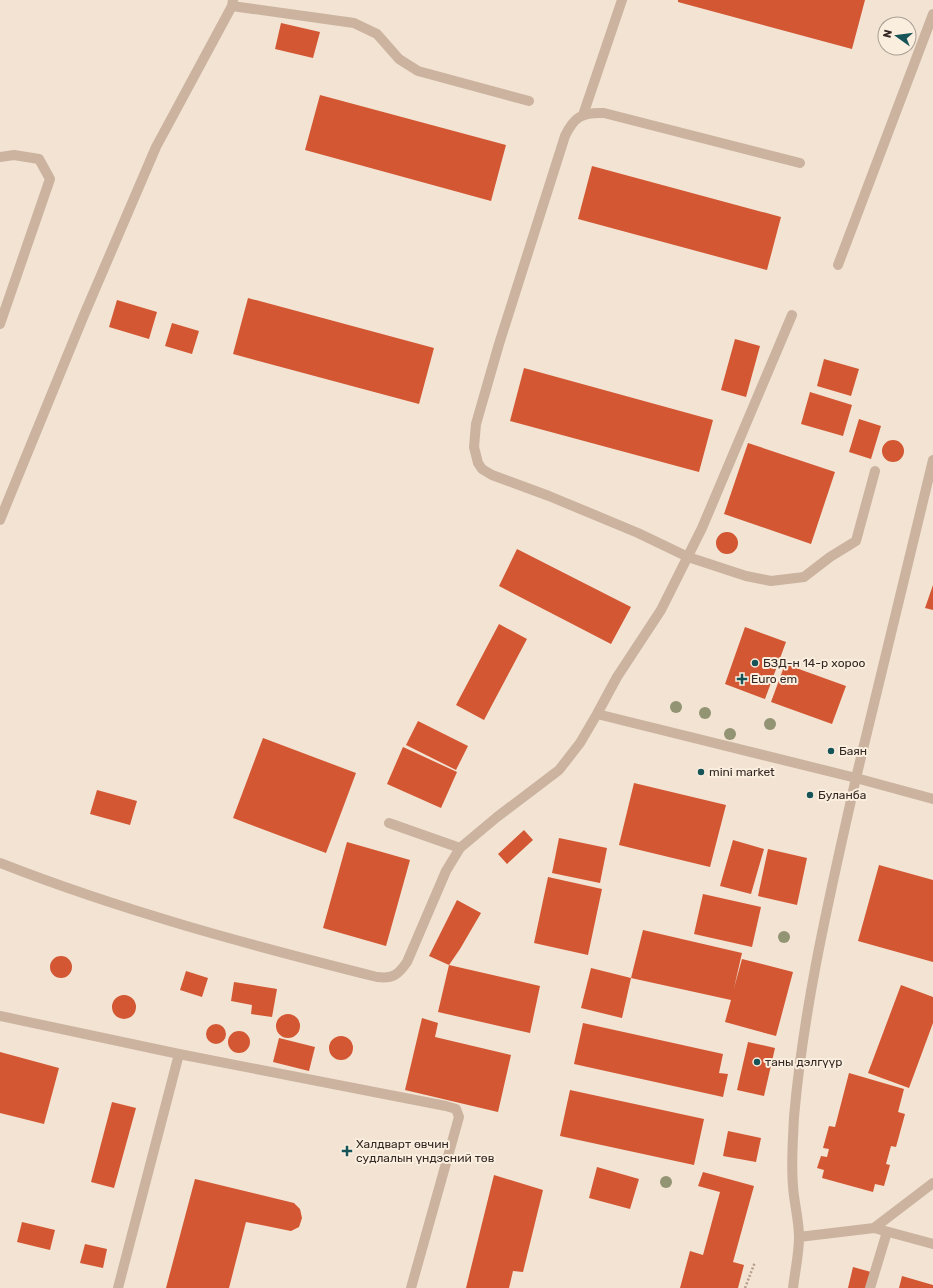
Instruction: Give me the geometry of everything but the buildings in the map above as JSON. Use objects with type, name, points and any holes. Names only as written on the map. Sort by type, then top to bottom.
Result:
[{"type":"street","points":[[583,115],[622,0]]},
{"type":"street","points":[[0,520],[84,315],[156,147],[232,3],[354,23],[378,34],[399,59],[418,71],[529,101]]},
{"type":"street","points":[[838,265],[933,14]]},
{"type":"street","points":[[800,163],[604,114],[583,115],[571,123],[565,136],[499,344],[476,424],[474,447],[475,456],[482,468],[492,475],[550,496],[688,557],[746,576],[771,581],[804,577],[830,557],[856,541],[875,471]]},
{"type":"street","points":[[0,157],[14,155],[39,159],[50,179],[0,324]]},
{"type":"street","points":[[0,863],[179,925],[377,978],[392,977],[398,973],[407,962],[446,871],[460,848],[497,817],[559,770],[580,743],[617,677],[661,610],[702,528],[792,315]]},
{"type":"street","points":[[793,1288],[799,1237],[793,1187],[792,1160],[795,1116],[804,1035],[817,959],[834,875],[933,460]]},
{"type":"street","points":[[597,714],[856,778],[933,799]]},
{"type":"street","points":[[389,824],[460,848]]},
{"type":"street","points":[[0,1016],[179,1054],[456,1109],[459,1117],[411,1288]]},
{"type":"street","points":[[118,1288],[179,1054]]},
{"type":"street","points":[[874,1228],[933,1183]]},
{"type":"street","points":[[799,1237],[874,1228],[933,1244]]},
{"type":"street","points":[[870,1288],[887,1232]]},
{"type":"path","points":[[745,1288],[755,1262]]},
{"type":"place","name":"БЗД-н 14-р хороо","points":[[755,663]]},
{"type":"place","name":"Euro em","points":[[742,679]]},
{"type":"place","name":"Баян","points":[[831,751]]},
{"type":"place","name":"mini market","points":[[701,772]]},
{"type":"place","name":"Буланба","points":[[810,795]]},
{"type":"place","name":"таны дэлгүүр","points":[[757,1062]]},
{"type":"place","name":"Халдварт өвчин судлалын үндэсний төв","points":[[347,1151]]}]
